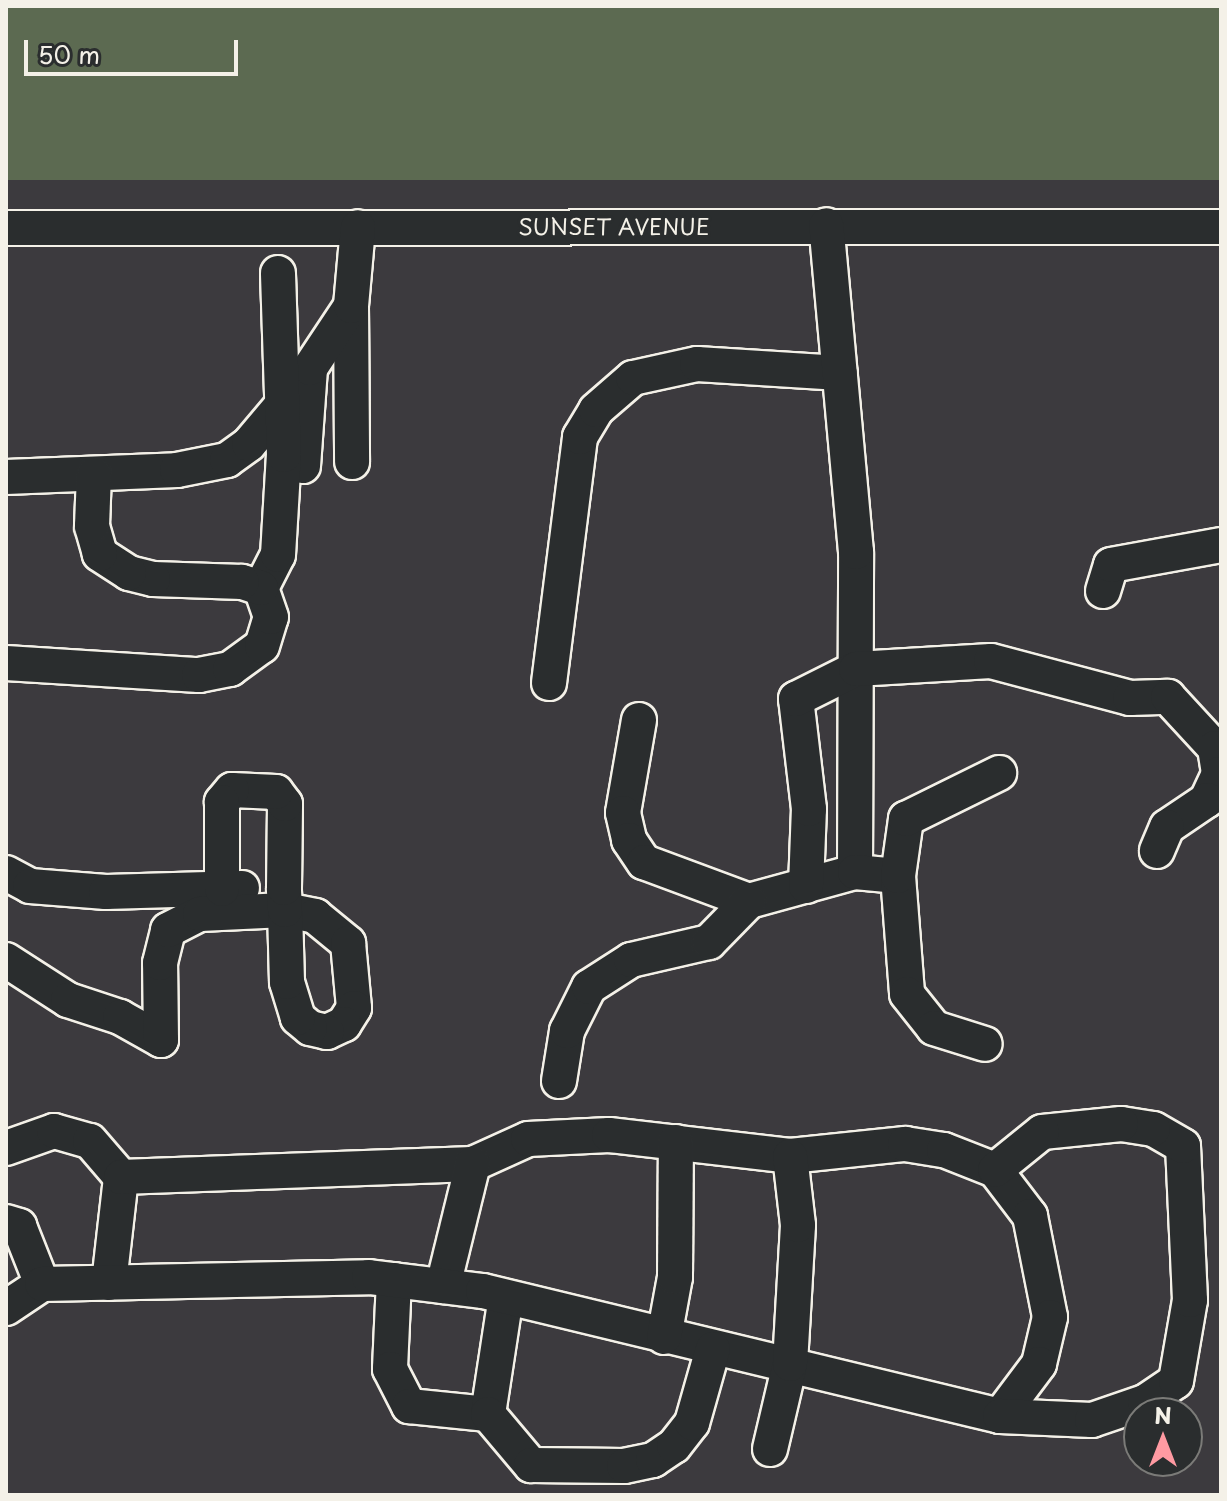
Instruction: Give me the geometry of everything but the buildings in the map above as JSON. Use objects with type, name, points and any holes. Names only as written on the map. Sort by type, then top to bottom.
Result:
[{"type":"street","points":[[826,225],[856,552],[855,872]]},
{"type":"street","points":[[352,462],[351,306],[358,227]]},
{"type":"street","name":"SUNSET AVENUE","points":[[6,228],[1221,227]]},
{"type":"street","points":[[261,588],[278,555],[282,405],[278,273]]},
{"type":"street","points":[[302,481],[310,368],[351,306]]},
{"type":"street","points":[[549,683],[580,437],[596,410],[633,378],[697,364],[840,373]]},
{"type":"street","points":[[6,477],[177,470],[227,460],[249,444],[282,405]]},
{"type":"street","points":[[6,663],[199,675],[230,669],[252,657],[267,632],[269,600],[261,588],[242,582],[153,579],[113,565],[93,541],[94,474]]},
{"type":"street","points":[[1103,591],[1111,565],[1221,545]]},
{"type":"street","points":[[806,886],[809,809],[796,699],[856,669],[991,661],[1130,698],[1168,697],[1215,748],[1219,774],[1207,800],[1167,827],[1157,851]]},
{"type":"street","points":[[639,720],[623,813],[629,840],[644,862],[749,901]]},
{"type":"street","points":[[985,1044],[934,1028],[907,994],[898,876],[906,819],[999,773]]},
{"type":"street","points":[[222,889],[222,802],[232,790],[251,787],[276,792],[285,804],[285,899]]},
{"type":"street","points":[[559,1081],[567,1031],[589,987],[631,960],[709,942],[749,901],[855,872],[898,876]]},
{"type":"street","points":[[6,873],[30,886],[165,891],[222,889],[285,899]]},
{"type":"street","points":[[6,960],[68,1000],[120,1017],[161,1040],[160,963],[168,930],[165,891]]},
{"type":"street","points":[[168,930],[200,914],[285,899]]},
{"type":"street","points":[[6,1308],[42,1284],[394,1280],[506,1297],[1000,1416],[1092,1420],[1145,1402],[1176,1381],[1190,1300],[1183,1146],[1153,1129],[1121,1124],[1042,1132],[995,1170]]},
{"type":"street","points":[[6,1148],[54,1131],[90,1141],[121,1177],[109,1283]]},
{"type":"street","points":[[121,1177],[473,1164],[528,1139],[609,1135],[790,1156],[905,1144],[944,1150],[995,1170],[1030,1216],[1050,1317],[1039,1364],[1000,1416]]},
{"type":"street","points":[[664,1337],[675,1277],[676,1142]]},
{"type":"street","points":[[770,1449],[790,1364],[798,1225],[790,1156]]},
{"type":"street","points":[[443,1286],[473,1164]]},
{"type":"street","points":[[6,1222],[19,1226],[42,1284]]},
{"type":"street","points":[[394,1280],[390,1369],[409,1406],[488,1414],[531,1465],[624,1466],[653,1460],[674,1446],[692,1423],[713,1349]]},
{"type":"street","points":[[488,1414],[506,1297]]},
{"type":"green space","points":[[6,6],[1221,6],[1221,180],[6,180]]}]
